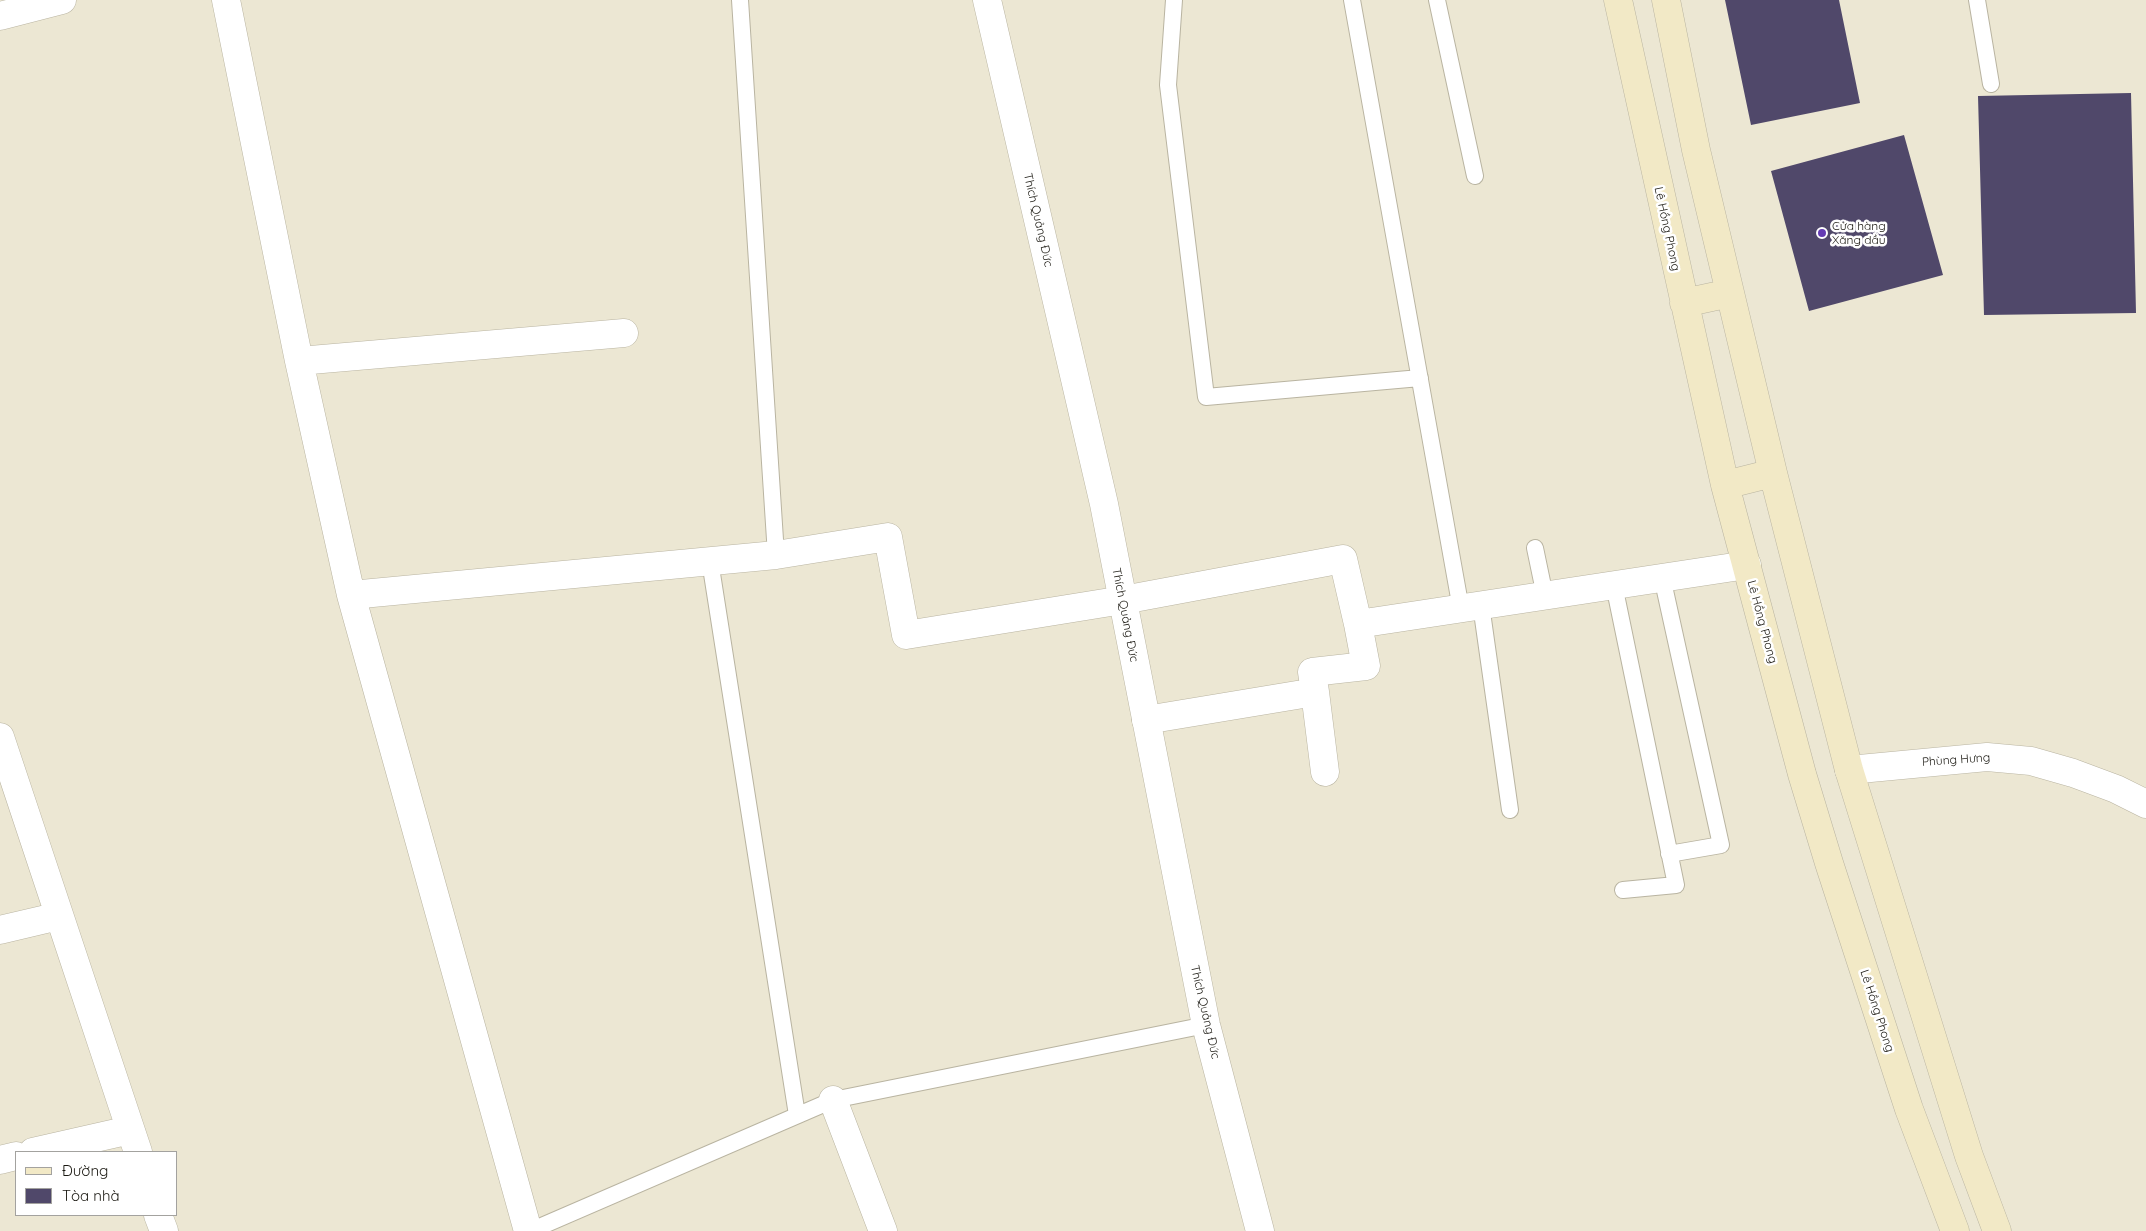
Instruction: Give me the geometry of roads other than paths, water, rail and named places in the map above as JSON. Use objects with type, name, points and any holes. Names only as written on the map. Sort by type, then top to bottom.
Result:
[{"type":"main road","name":"Lê Hồng Phong","points":[[1618,0],[1725,485],[1802,774],[1828,863],[1909,1109],[1955,1231]]},
{"type":"main road","points":[[1666,0],[1696,150],[1772,473],[1849,770],[1969,1156],[1998,1231]]},
{"type":"main road","points":[[1684,303],[1730,293]]},
{"type":"main road","points":[[1725,485],[1772,473]]},
{"type":"street","points":[[0,16],[62,0]]},
{"type":"street","points":[[226,0],[299,361],[351,595],[529,1231]]},
{"type":"street","name":"Thích Quảng Đức","points":[[987,0],[1104,504],[1206,1025],[1260,1231]]},
{"type":"street","points":[[299,361],[624,333]]},
{"type":"street","points":[[351,595],[776,555],[888,538],[906,635],[1123,600],[1343,559],[1366,666],[1312,672],[1325,772]]},
{"type":"street","points":[[1358,624],[1746,564]]},
{"type":"street","points":[[1146,720],[1315,692]]},
{"type":"street","points":[[0,737],[134,1141],[42,1151]]},
{"type":"street","name":"Phùng Hưng","points":[[1849,770],[1987,757],[2031,761],[2090,779],[2146,804]]},
{"type":"street","points":[[0,930],[59,916]]},
{"type":"street","points":[[833,1100],[883,1231]]},
{"type":"street","points":[[0,1160],[15,1156]]},
{"type":"street","points":[[158,1216],[164,1231]]},
{"type":"lane","points":[[740,0],[776,555]]},
{"type":"lane","points":[[1174,0],[1168,85],[1206,397],[1420,378]]},
{"type":"lane","points":[[1352,0],[1420,378],[1471,607],[1510,810]]},
{"type":"lane","points":[[1437,0],[1475,176]]},
{"type":"lane","points":[[1977,0],[1991,84]]},
{"type":"lane","points":[[1535,548],[1545,596]]},
{"type":"lane","points":[[710,562],[797,1115]]},
{"type":"lane","points":[[1662,577],[1721,845],[1669,854]]},
{"type":"lane","points":[[1614,585],[1676,885],[1623,890]]},
{"type":"lane","points":[[529,1231],[833,1100],[1206,1025]]},
{"type":"place","name":"Cửa hàng Xăng dầu","points":[[1822,233]]}]
